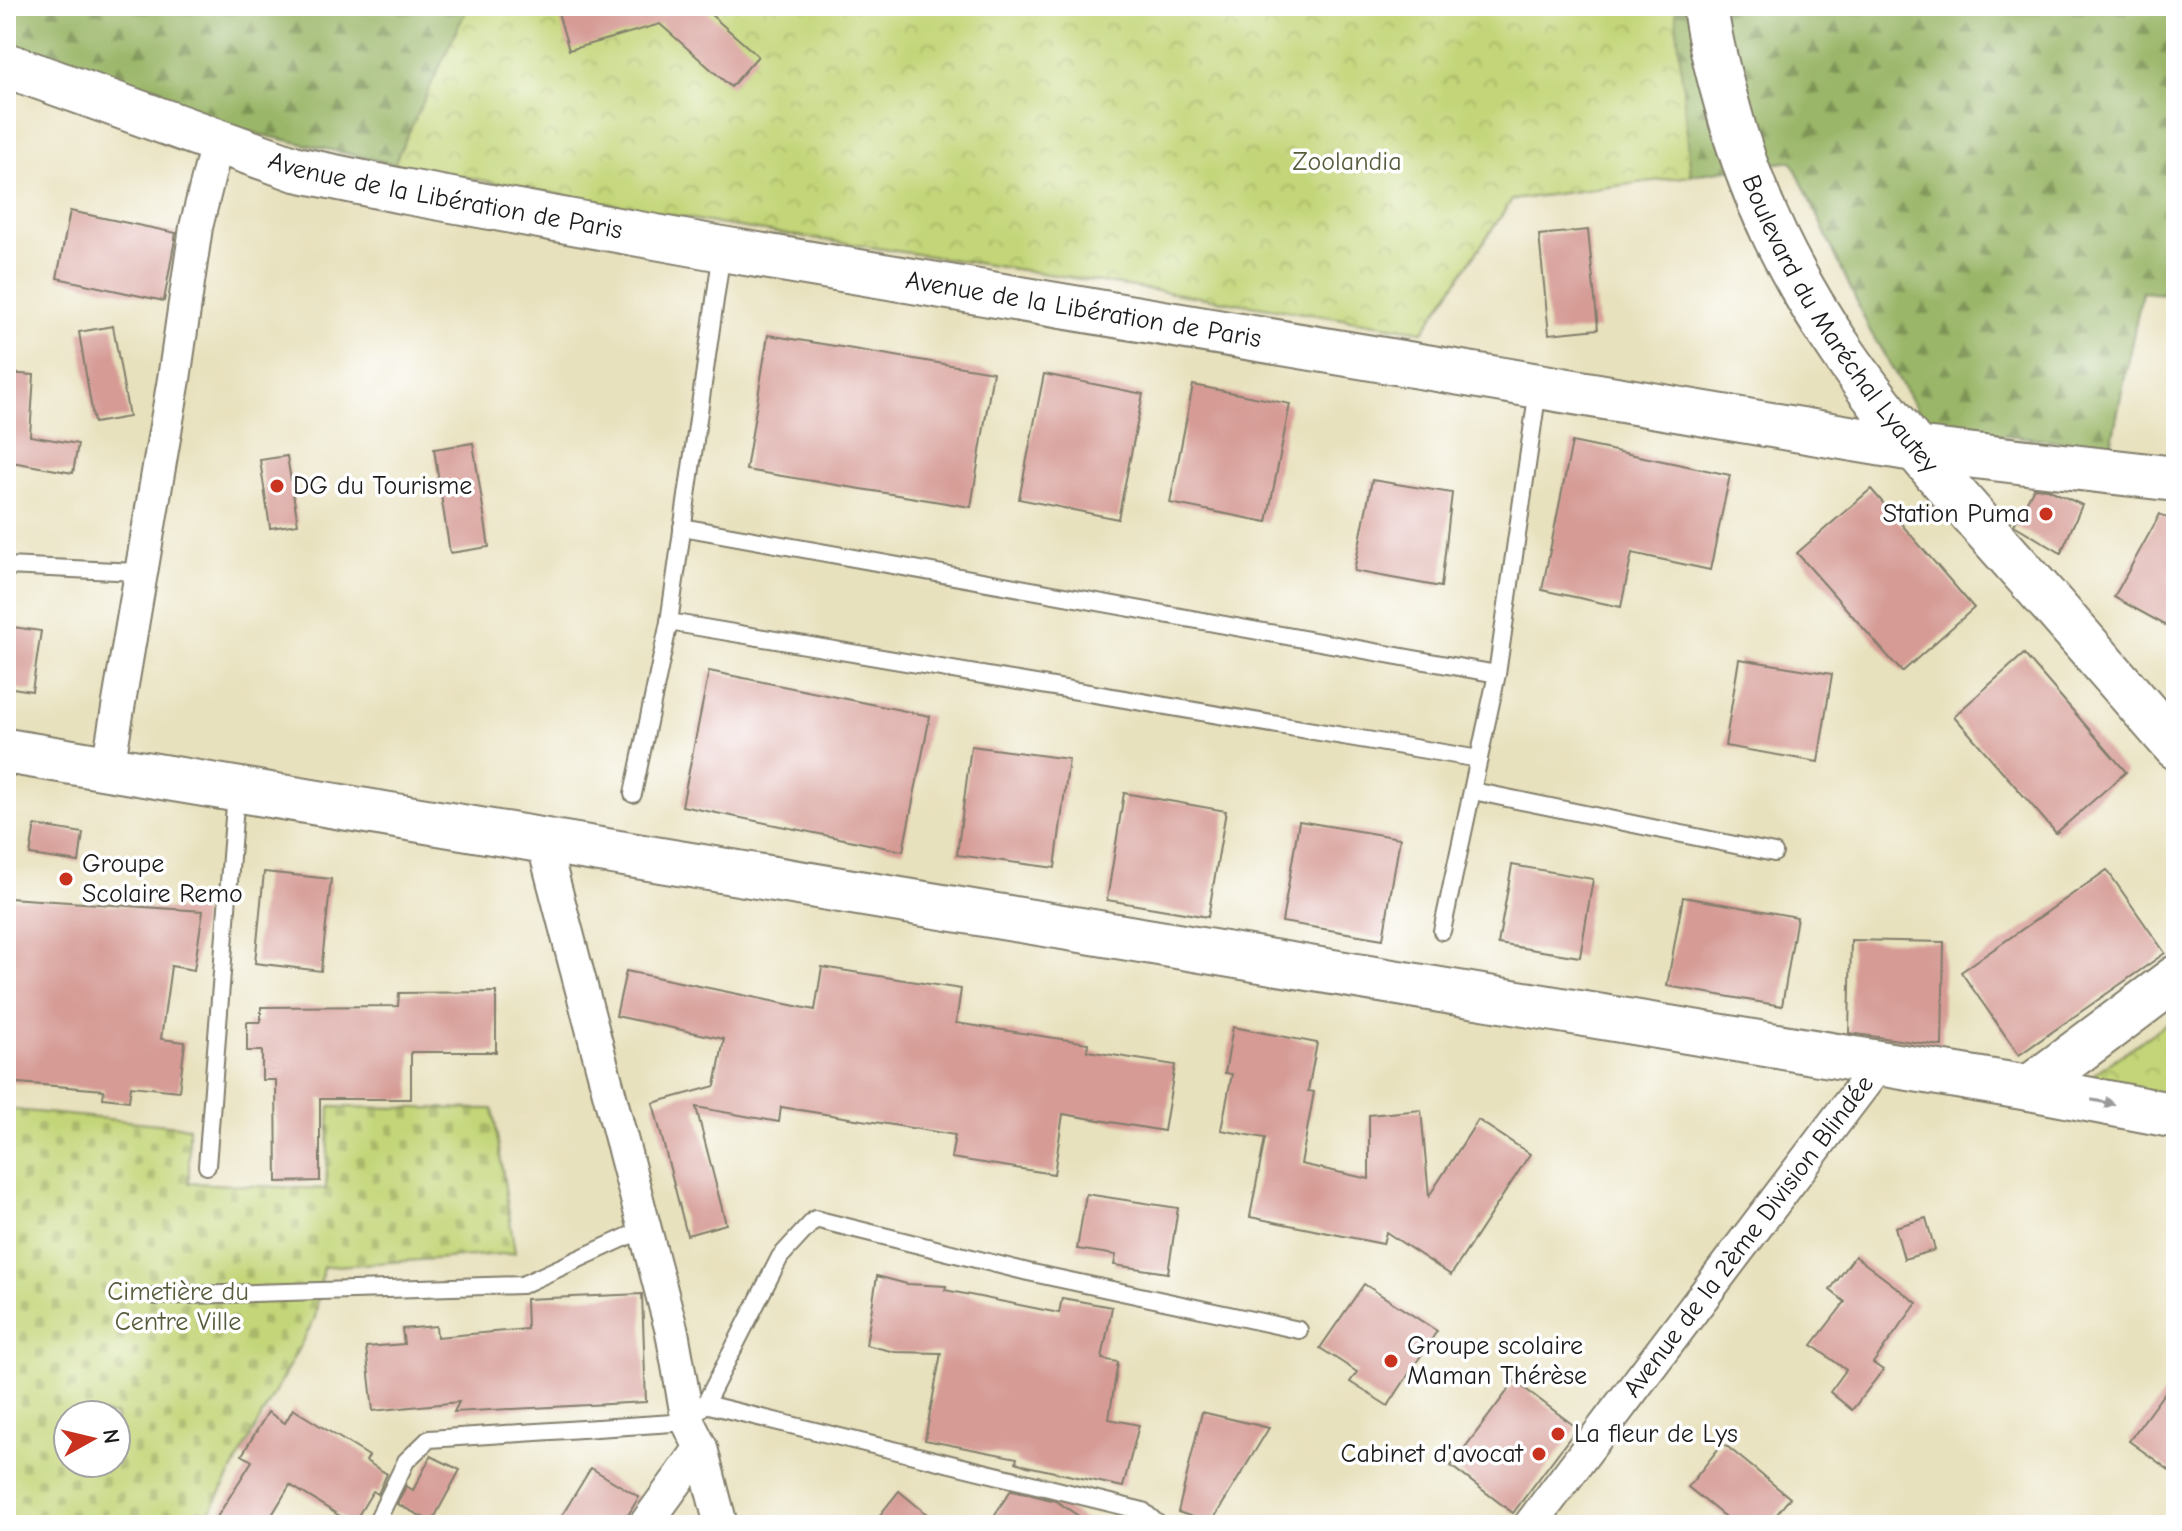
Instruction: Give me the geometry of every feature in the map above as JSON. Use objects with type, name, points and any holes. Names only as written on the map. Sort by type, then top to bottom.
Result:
[{"type":"street","name":"Boulevard du Maréchal Lyautey","points":[[1705,6],[1708,34],[1733,130],[1785,263],[1817,317],[1914,449],[2176,747]]},
{"type":"street","name":"Avenue de la Libération de Paris","points":[[6,65],[296,169],[402,191],[722,249],[1539,383],[1914,449],[2176,479]]},
{"type":"street","points":[[108,767],[138,572],[174,379],[196,227],[217,143]]},
{"type":"street","points":[[6,751],[2029,1088],[2176,1116]]},
{"type":"street","points":[[543,842],[698,1425],[721,1525]]},
{"type":"street","points":[[2029,1088],[2176,978]]},
{"type":"street","name":"Avenue de la 2ème Division Blindée","points":[[1530,1525],[1879,1064]]},
{"type":"street","points":[[645,1525],[698,1425]]},
{"type":"lane","points":[[633,794],[669,622],[722,249]]},
{"type":"lane","points":[[1442,931],[1497,674],[1539,383]]},
{"type":"lane","points":[[682,527],[1497,674]]},
{"type":"lane","points":[[6,566],[138,572]]},
{"type":"lane","points":[[669,622],[1479,759]]},
{"type":"lane","points":[[207,1166],[237,790]]},
{"type":"lane","points":[[1473,791],[1774,853]]},
{"type":"lane","points":[[698,1425],[780,1257],[815,1219],[1028,1272],[1299,1330]]},
{"type":"lane","points":[[155,1296],[522,1285],[646,1228]]},
{"type":"lane","points":[[375,1525],[406,1461],[429,1439],[698,1425],[1143,1511],[1159,1525]]},
{"type":"green space","points":[[6,6],[2176,6],[2176,295],[2142,292],[2111,446],[1927,427],[1870,331],[1792,161],[1512,200],[1423,331],[719,224],[394,164],[236,129],[6,45]]},
{"type":"green space","name":"Zoolandia","points":[[468,6],[1675,6],[1691,176],[1512,200],[1423,331],[719,224],[394,164]]},
{"type":"green space","points":[[2176,1017],[2176,1106],[2094,1091],[2095,1073]]},
{"type":"green space","name":"Cimetière du Centre Ville","points":[[330,1107],[493,1109],[515,1253],[323,1267],[315,1318],[203,1525],[6,1525],[6,1109],[189,1127],[189,1183],[326,1189]]},
{"type":"building","points":[[556,6],[701,6],[758,56],[731,87],[660,24],[569,50]]},
{"type":"building","points":[[70,211],[176,233],[164,301],[57,278]]},
{"type":"building","points":[[1588,230],[1598,329],[1549,334],[1539,235]]},
{"type":"building","points":[[113,326],[129,417],[94,423],[79,332]]},
{"type":"building","points":[[768,335],[993,372],[971,507],[746,470]]},
{"type":"building","points":[[6,373],[34,375],[30,436],[78,444],[73,473],[6,461],[11,418],[6,418]]},
{"type":"building","points":[[1044,374],[1143,394],[1118,519],[1019,499]]},
{"type":"building","points":[[1193,385],[1290,404],[1267,522],[1170,503]]},
{"type":"building","points":[[1572,442],[1730,475],[1710,570],[1632,553],[1621,607],[1542,590]]},
{"type":"building","points":[[473,443],[489,547],[450,553],[434,449]]},
{"type":"building","points":[[287,456],[298,524],[270,528],[260,460]]},
{"type":"building","points":[[1372,480],[1452,493],[1441,587],[1354,571]]},
{"type":"building","points":[[2034,488],[2048,489],[2082,505],[2061,553],[2014,525]]},
{"type":"building","points":[[1871,489],[1974,608],[1902,672],[1797,553]]},
{"type":"building","points":[[2160,514],[2176,523],[2176,631],[2114,597]]},
{"type":"building","points":[[6,626],[41,631],[32,691],[6,687]]},
{"type":"building","points":[[2024,654],[2126,772],[2056,833],[1954,716]]},
{"type":"building","points":[[1739,659],[1832,674],[1818,762],[1725,746]]},
{"type":"building","points":[[709,671],[930,716],[903,851],[682,806]]},
{"type":"building","points":[[971,746],[1069,759],[1055,868],[957,855]]},
{"type":"building","points":[[1124,793],[1226,811],[1208,917],[1107,900]]},
{"type":"building","points":[[1299,821],[1400,838],[1383,939],[1282,922]]},
{"type":"building","points":[[35,825],[83,833],[79,862],[30,855]]},
{"type":"building","points":[[1512,865],[1593,879],[1580,957],[1498,944]]},
{"type":"building","points":[[2107,870],[2165,953],[2019,1055],[1961,972]]},
{"type":"building","points":[[264,872],[331,879],[321,971],[255,963]]},
{"type":"building","points":[[1683,897],[1797,917],[1782,1006],[1667,986]]},
{"type":"building","points":[[9,898],[203,911],[194,970],[171,966],[161,1039],[185,1042],[179,1091],[131,1086],[129,1101],[103,1098],[104,1090],[6,1082],[11,1004],[6,1004]]},
{"type":"building","points":[[1851,940],[1944,942],[1942,1046],[1849,1033]]},
{"type":"building","points":[[822,967],[961,989],[956,1023],[1088,1043],[1087,1051],[1175,1065],[1164,1131],[1063,1114],[1054,1174],[951,1158],[955,1135],[781,1107],[779,1122],[696,1107],[726,1224],[687,1235],[653,1103],[715,1086],[724,1039],[616,1016],[626,971],[815,1010]]},
{"type":"building","points":[[496,992],[496,1052],[411,1052],[411,1099],[320,1099],[320,1181],[277,1182],[276,1080],[262,1080],[262,1051],[247,1051],[247,1022],[261,1022],[261,1007],[398,1006],[399,993]]},
{"type":"building","points":[[1233,1027],[1317,1043],[1308,1091],[1314,1092],[1301,1164],[1369,1179],[1369,1115],[1421,1110],[1429,1196],[1478,1120],[1530,1154],[1451,1275],[1386,1232],[1383,1244],[1250,1217],[1265,1138],[1221,1130],[1232,1074],[1225,1073]]},
{"type":"building","points":[[1086,1194],[1178,1208],[1168,1273],[1114,1265],[1116,1255],[1077,1249]]},
{"type":"building","points":[[1926,1218],[1935,1250],[1904,1259],[1895,1227]]},
{"type":"building","points":[[1855,1256],[1917,1303],[1873,1363],[1883,1370],[1852,1410],[1830,1392],[1846,1370],[1812,1345],[1845,1302],[1830,1290]]},
{"type":"building","points":[[877,1276],[907,1284],[946,1286],[945,1290],[1059,1313],[1062,1298],[1112,1307],[1102,1359],[1118,1362],[1109,1419],[1139,1425],[1123,1487],[1027,1466],[1016,1462],[1017,1458],[925,1440],[941,1353],[895,1352],[866,1345]]},
{"type":"building","name":"Groupe scolaire Maman Thérèse","points":[[1364,1284],[1437,1331],[1388,1406],[1350,1382],[1357,1372],[1320,1348]]},
{"type":"building","points":[[642,1294],[646,1402],[454,1412],[459,1402],[373,1411],[366,1347],[404,1344],[402,1329],[436,1326],[437,1337],[527,1329],[526,1299]]},
{"type":"building","points":[[2176,1377],[2176,1475],[2129,1441]]},
{"type":"building","points":[[1515,1381],[1577,1428],[1513,1513],[1451,1466]]},
{"type":"building","points":[[293,1409],[369,1456],[366,1461],[387,1474],[378,1494],[373,1491],[353,1524],[290,1485],[266,1525],[212,1525],[252,1461],[242,1455],[268,1412],[285,1423]]},
{"type":"building","points":[[1202,1412],[1269,1428],[1211,1523],[1178,1512]]},
{"type":"building","points":[[1723,1443],[1790,1498],[1768,1525],[1735,1525],[1688,1487]]},
{"type":"building","points":[[431,1456],[460,1470],[432,1522],[397,1504],[406,1486],[413,1490]]},
{"type":"building","points":[[591,1468],[639,1497],[622,1525],[556,1525]]},
{"type":"building","points":[[1011,1490],[1056,1501],[1092,1525],[988,1525]]},
{"type":"building","points":[[899,1491],[940,1525],[872,1525]]},
{"type":"place","name":"DG du Tourisme","points":[[277,486]]},
{"type":"place","name":"Station Puma","points":[[2046,514]]},
{"type":"place","name":"Groupe Scolaire Remo","points":[[66,879]]},
{"type":"place","name":"Groupe scolaire Maman Thérèse","points":[[1391,1361]]},
{"type":"place","name":"La fleur de Lys","points":[[1558,1434]]},
{"type":"place","name":"Cabinet d'avocat","points":[[1539,1454]]}]
